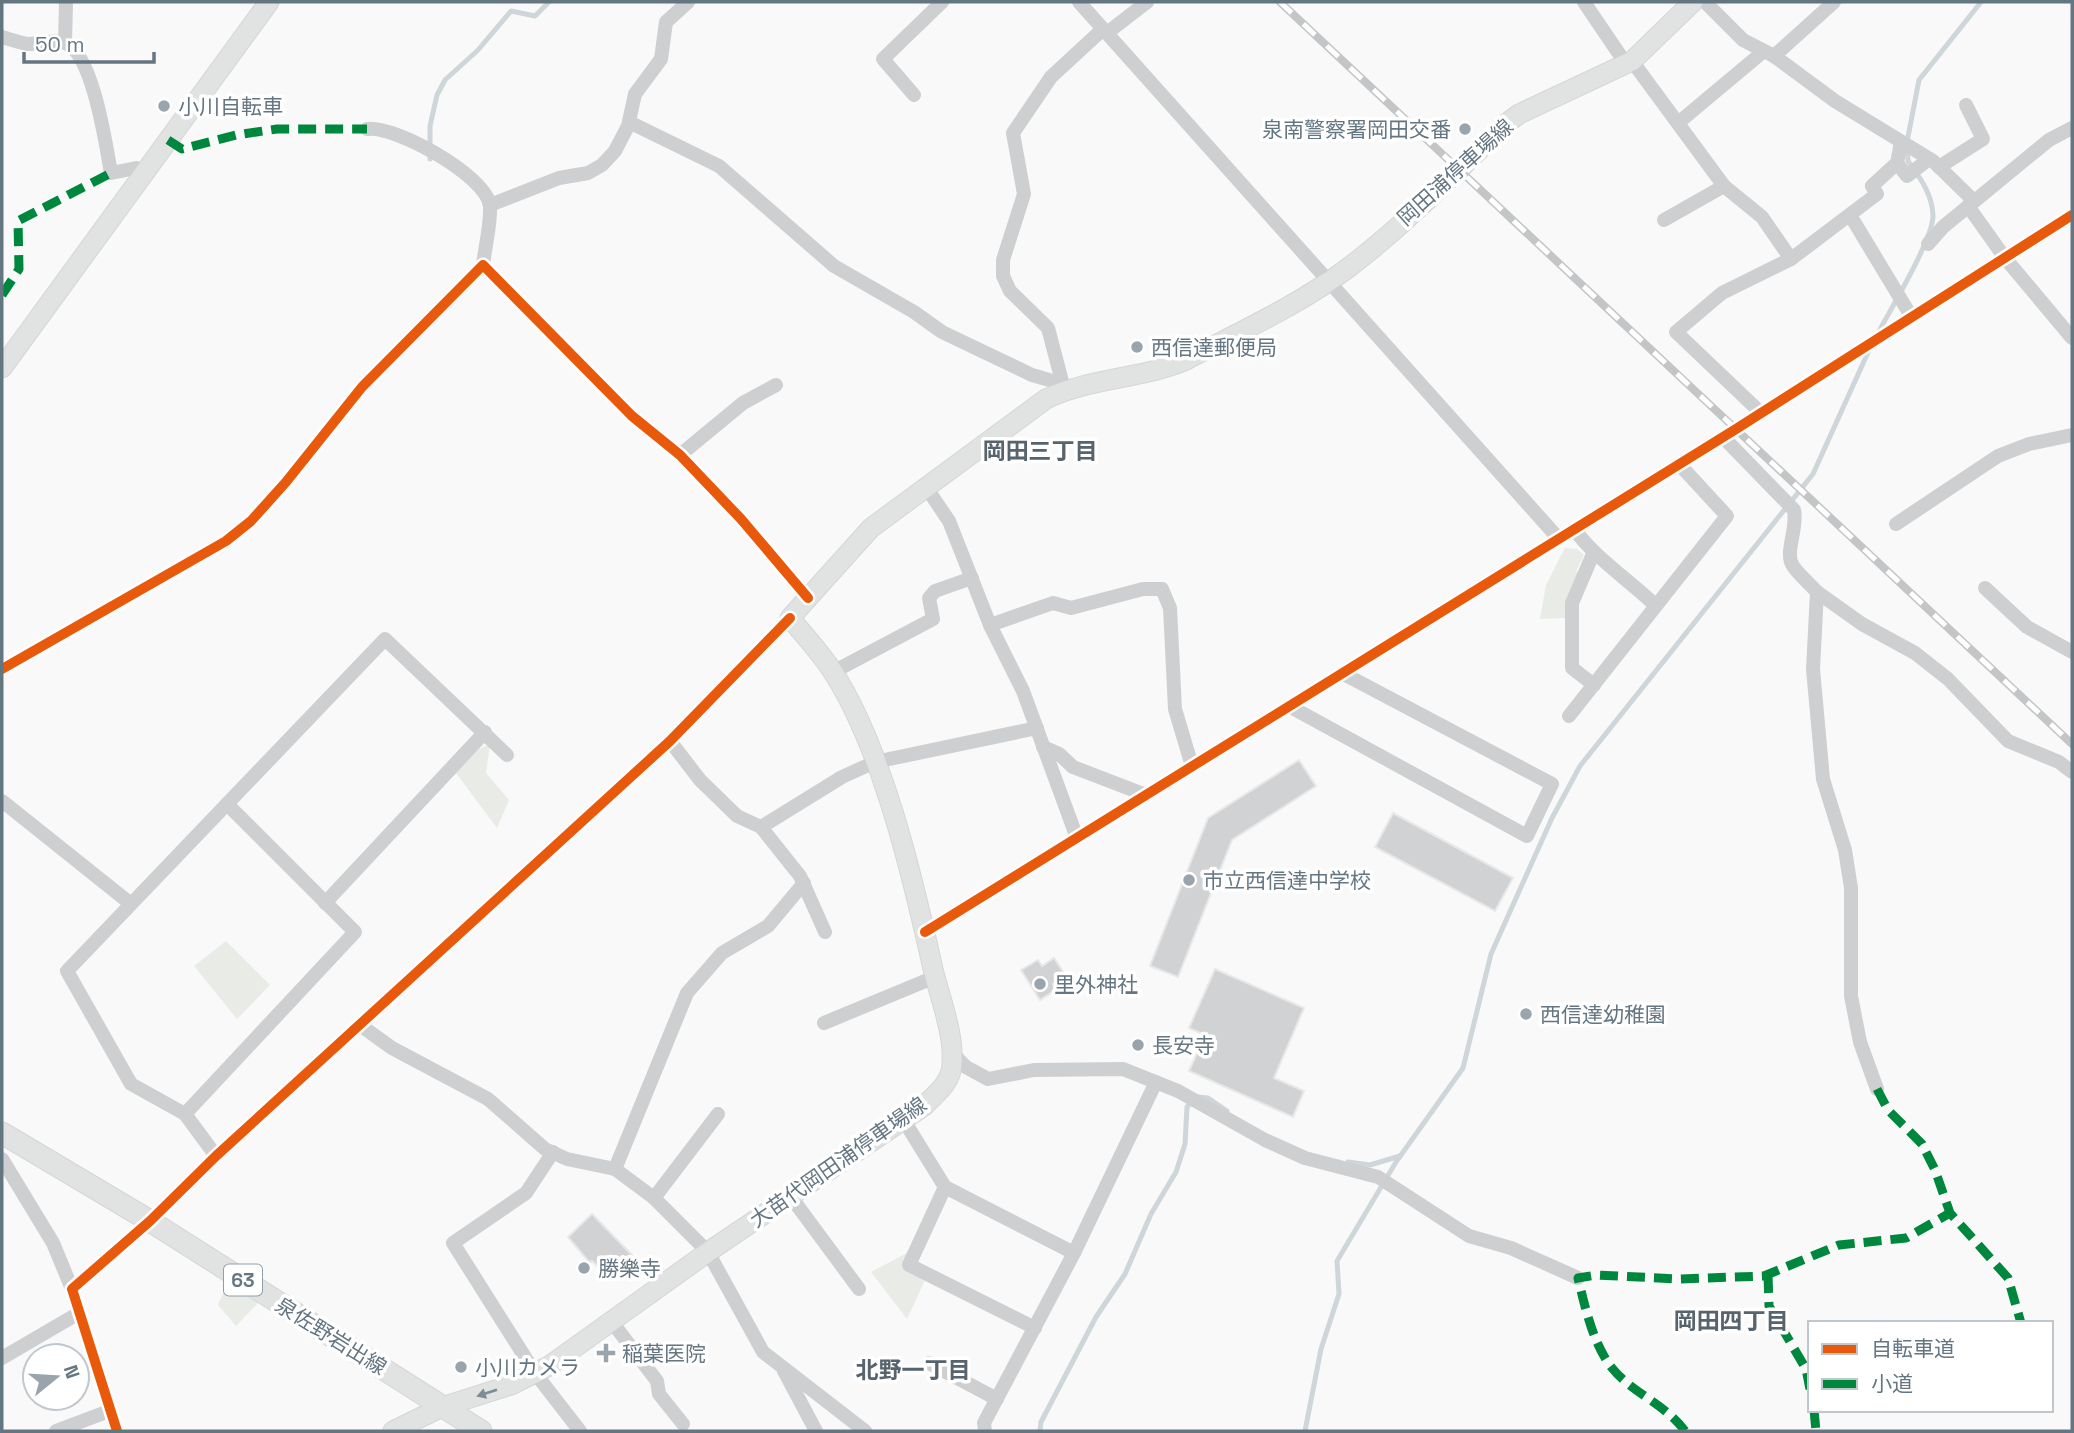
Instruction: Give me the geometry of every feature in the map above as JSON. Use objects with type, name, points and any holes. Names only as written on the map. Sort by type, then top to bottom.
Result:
[{"type":"main road","points":[[2,368],[269,2]]},
{"type":"main road","name":"岡田浦停車場線","points":[[1326,282],[1350,267],[1513,118],[1629,63],[1693,2]]},
{"type":"main road","points":[[790,618],[871,528],[899,510],[1008,425],[1064,387],[1162,370],[1184,361],[1326,282]]},
{"type":"main road","name":"大苗代岡田浦停車場線","points":[[393,1431],[442,1407],[511,1385],[535,1373],[903,1119],[942,1088],[952,1063],[951,1052],[925,932],[875,762],[858,717],[833,672],[790,618]]},
{"type":"main road","name":"泉佐野岩出線","points":[[2,1133],[83,1184],[150,1221],[481,1431]]},
{"type":"street","points":[[65,43],[66,2]]},
{"type":"street","points":[[490,205],[602,165],[615,151],[629,122],[635,94],[661,59],[666,22],[688,2]]},
{"type":"street","points":[[914,95],[883,59],[942,2]]},
{"type":"street","points":[[1079,2],[1326,282],[1559,539]]},
{"type":"street","points":[[1064,387],[1048,328],[1010,291],[1003,276],[1003,260],[1024,194],[1013,132],[1051,77],[1105,31],[1147,2]]},
{"type":"street","points":[[1584,2],[1724,186],[1762,217],[1791,259]]},
{"type":"street","points":[[1705,2],[1743,40],[1769,53],[1835,101],[1934,163],[1971,203],[2005,258],[2072,338]]},
{"type":"street","points":[[1678,124],[1834,2]]},
{"type":"street","points":[[2,37],[25,44],[65,43],[73,48],[84,66],[94,95],[111,173],[136,168],[144,174]]},
{"type":"street","points":[[1897,163],[1908,176],[1983,139],[1966,105]]},
{"type":"street","points":[[629,122],[719,166],[834,265],[943,332],[1019,369],[1064,387]]},
{"type":"street","points":[[2,669],[226,541],[251,521],[362,387],[483,265],[490,205],[485,195],[466,176],[417,142],[379,127],[368,129]]},
{"type":"street","points":[[1928,244],[1971,203],[2049,140],[2072,128]]},
{"type":"street","points":[[1760,412],[1676,332],[1722,293],[1791,259],[1877,194],[1872,186],[1897,163],[1901,142]]},
{"type":"street","points":[[1664,220],[1724,186]]},
{"type":"street","points":[[1850,215],[1911,316]]},
{"type":"street","points":[[925,932],[1723,437],[2072,215]]},
{"type":"street","points":[[483,265],[632,416],[680,455],[741,519],[808,598]]},
{"type":"street","points":[[680,455],[743,403],[776,385]]},
{"type":"street","points":[[1896,524],[1998,456],[2029,444],[2072,435]]},
{"type":"street","points":[[1723,437],[1794,510],[1797,525],[1789,552],[1791,564],[1817,592],[1862,624],[1914,653],[1948,678],[2008,741],[2059,762],[2072,772]]},
{"type":"street","points":[[1569,716],[1727,516],[1679,464]]},
{"type":"street","points":[[926,487],[949,521],[990,625],[1023,691],[1077,838]]},
{"type":"street","points":[[1574,529],[1592,554],[1633,584],[1656,606]]},
{"type":"street","points":[[1592,554],[1572,603],[1572,668],[1594,685]]},
{"type":"street","points":[[833,672],[933,619],[929,598],[935,591],[972,578]]},
{"type":"street","points":[[1986,588],[2026,627],[2072,652]]},
{"type":"street","points":[[990,625],[1053,603],[1071,608],[1143,589],[1162,589],[1170,608],[1175,709],[1192,766]]},
{"type":"street","points":[[1817,592],[1813,669],[1823,779],[1844,850],[1850,888],[1851,996],[1860,1042],[1877,1089]]},
{"type":"street","points":[[72,1289],[150,1221],[216,1156],[670,741],[790,618]]},
{"type":"street","points":[[216,1156],[185,1114],[131,1084],[66,971],[385,639],[507,755]]},
{"type":"street","points":[[1289,706],[1527,836],[1552,784],[1342,673]]},
{"type":"street","points":[[761,827],[842,777],[875,762],[1037,728]]},
{"type":"street","points":[[325,903],[485,733]]},
{"type":"street","points":[[670,741],[700,780],[737,816],[761,827],[804,883],[825,932]]},
{"type":"street","points":[[1043,747],[1059,754],[1073,767],[1146,795]]},
{"type":"street","points":[[2,801],[131,904]]},
{"type":"street","points":[[185,1114],[355,932],[227,804]]},
{"type":"street","points":[[615,1169],[687,993],[722,953],[768,926],[804,883]]},
{"type":"street","points":[[824,1023],[935,977]]},
{"type":"street","points":[[360,1025],[392,1048],[488,1099],[553,1152],[567,1159],[615,1169],[654,1198],[708,1252],[763,1352],[865,1431]]},
{"type":"street","points":[[951,1052],[978,1076],[988,1079],[1034,1070],[1082,1067],[1123,1069],[1156,1082],[1305,1158],[1385,1181],[1469,1236],[1511,1248],[1578,1278]]},
{"type":"street","points":[[985,1431],[984,1423],[1074,1253],[1156,1082]]},
{"type":"street","points":[[654,1198],[718,1114]]},
{"type":"street","points":[[903,1119],[945,1187],[1074,1253]]},
{"type":"street","points":[[553,1152],[526,1193],[453,1243],[535,1373],[580,1431]]},
{"type":"street","points":[[2,1159],[53,1243],[72,1289],[117,1431]]},
{"type":"street","points":[[945,1187],[909,1265],[1035,1328]]},
{"type":"street","points":[[791,1197],[859,1289]]},
{"type":"street","points":[[2,1358],[79,1313]]},
{"type":"street","points":[[612,1322],[657,1381],[659,1394],[683,1424]]},
{"type":"street","points":[[929,1363],[997,1399]]},
{"type":"street","points":[[782,1367],[816,1431]]},
{"type":"street","points":[[56,1431],[109,1411]]},
{"type":"shaded area","points":[[1565,548],[1577,549],[1584,555],[1576,571],[1581,574],[1566,618],[1540,619],[1546,585]]},
{"type":"shaded area","points":[[490,744],[486,773],[509,800],[497,828],[456,773],[479,749]]},
{"type":"shaded area","points":[[226,941],[270,985],[237,1019],[194,966]]},
{"type":"shaded area","points":[[907,1253],[926,1278],[907,1319],[871,1272]]},
{"type":"shaded area","points":[[229,1279],[260,1301],[236,1326],[218,1305]]},
{"type":"building","points":[[1299,760],[1316,786],[1232,840],[1178,977],[1150,966],[1208,818]]},
{"type":"building","points":[[1393,813],[1513,878],[1495,911],[1375,847]]},
{"type":"building","points":[[1054,958],[1066,976],[1053,984],[1057,989],[1040,1000],[1021,970],[1038,960],[1042,966]]},
{"type":"building","points":[[1215,969],[1304,1008],[1274,1078],[1304,1091],[1293,1117],[1189,1071],[1205,1035],[1189,1028]]},
{"type":"building","points":[[592,1214],[635,1258],[616,1277],[601,1262],[597,1266],[592,1261],[590,1263],[568,1237]]},
{"type":"waterway","points":[[430,159],[430,126],[437,95],[445,80],[478,50],[511,11],[535,16],[549,2]]},
{"type":"waterway","points":[[1878,333],[1927,240],[1933,215],[1925,186],[1908,161],[1907,142],[1919,80],[1981,2]]},
{"type":"waterway","points":[[1305,1431],[1321,1349],[1339,1294],[1337,1261],[1396,1162],[1463,1068],[1491,954],[1552,818],[1580,766],[1813,474],[1870,348]]},
{"type":"waterway","points":[[1199,1097],[1208,1098],[1227,1111]]},
{"type":"waterway","points":[[1040,1431],[1041,1422],[1096,1317],[1125,1274],[1151,1214],[1176,1172],[1185,1144],[1187,1107],[1192,1102]]},
{"type":"waterway","points":[[1348,1162],[1370,1165],[1400,1156]]},
{"type":"railway","points":[[1280,2],[2072,744]]},
{"type":"marked path","points":[[168,140],[182,149],[236,135],[277,129],[367,129]]},
{"type":"marked path","points":[[2,295],[19,269],[18,221],[111,173]]},
{"type":"marked path","points":[[1877,1089],[1888,1110],[1922,1144],[1935,1170],[1950,1213],[2008,1278],[2020,1321]]},
{"type":"marked path","points":[[1685,1431],[1667,1413],[1620,1377],[1605,1358],[1595,1337],[1578,1278],[1596,1275],[1679,1279],[1764,1276],[1839,1245],[1906,1238],[1950,1213]]},
{"type":"marked path","points":[[1768,1275],[1769,1306],[1806,1369],[1808,1379]]},
{"type":"marked path","points":[[1814,1412],[1816,1431]]},
{"type":"cycle path","points":[[925,932],[1736,429],[2072,215]]},
{"type":"cycle path","points":[[2,669],[226,541],[251,521],[362,387],[483,265],[632,416],[680,455],[741,519],[808,598]]},
{"type":"cycle path","points":[[117,1431],[72,1289],[150,1221],[216,1156],[670,741],[790,618]]},
{"type":"place","name":"小川自転車","points":[[164,106]]},
{"type":"place","name":"泉南警察署岡田交番","points":[[1465,129]]},
{"type":"place","name":"西信達郵便局","points":[[1137,347]]},
{"type":"place","name":"市立西信達中学校","points":[[1189,880]]},
{"type":"place","name":"里外神社","points":[[1040,984]]},
{"type":"place","name":"西信達幼稚園","points":[[1526,1014]]},
{"type":"place","name":"長安寺","points":[[1138,1045]]},
{"type":"place","name":"勝樂寺","points":[[584,1268]]},
{"type":"place","name":"稲葉医院","points":[[606,1353]]},
{"type":"place","name":"小川カメラ","points":[[461,1367]]},
{"type":"district","name":"岡田三丁目","points":[[1040,451]]},
{"type":"district","name":"岡田四丁目","points":[[1731,1321]]},
{"type":"district","name":"北野一丁目","points":[[913,1370]]}]
